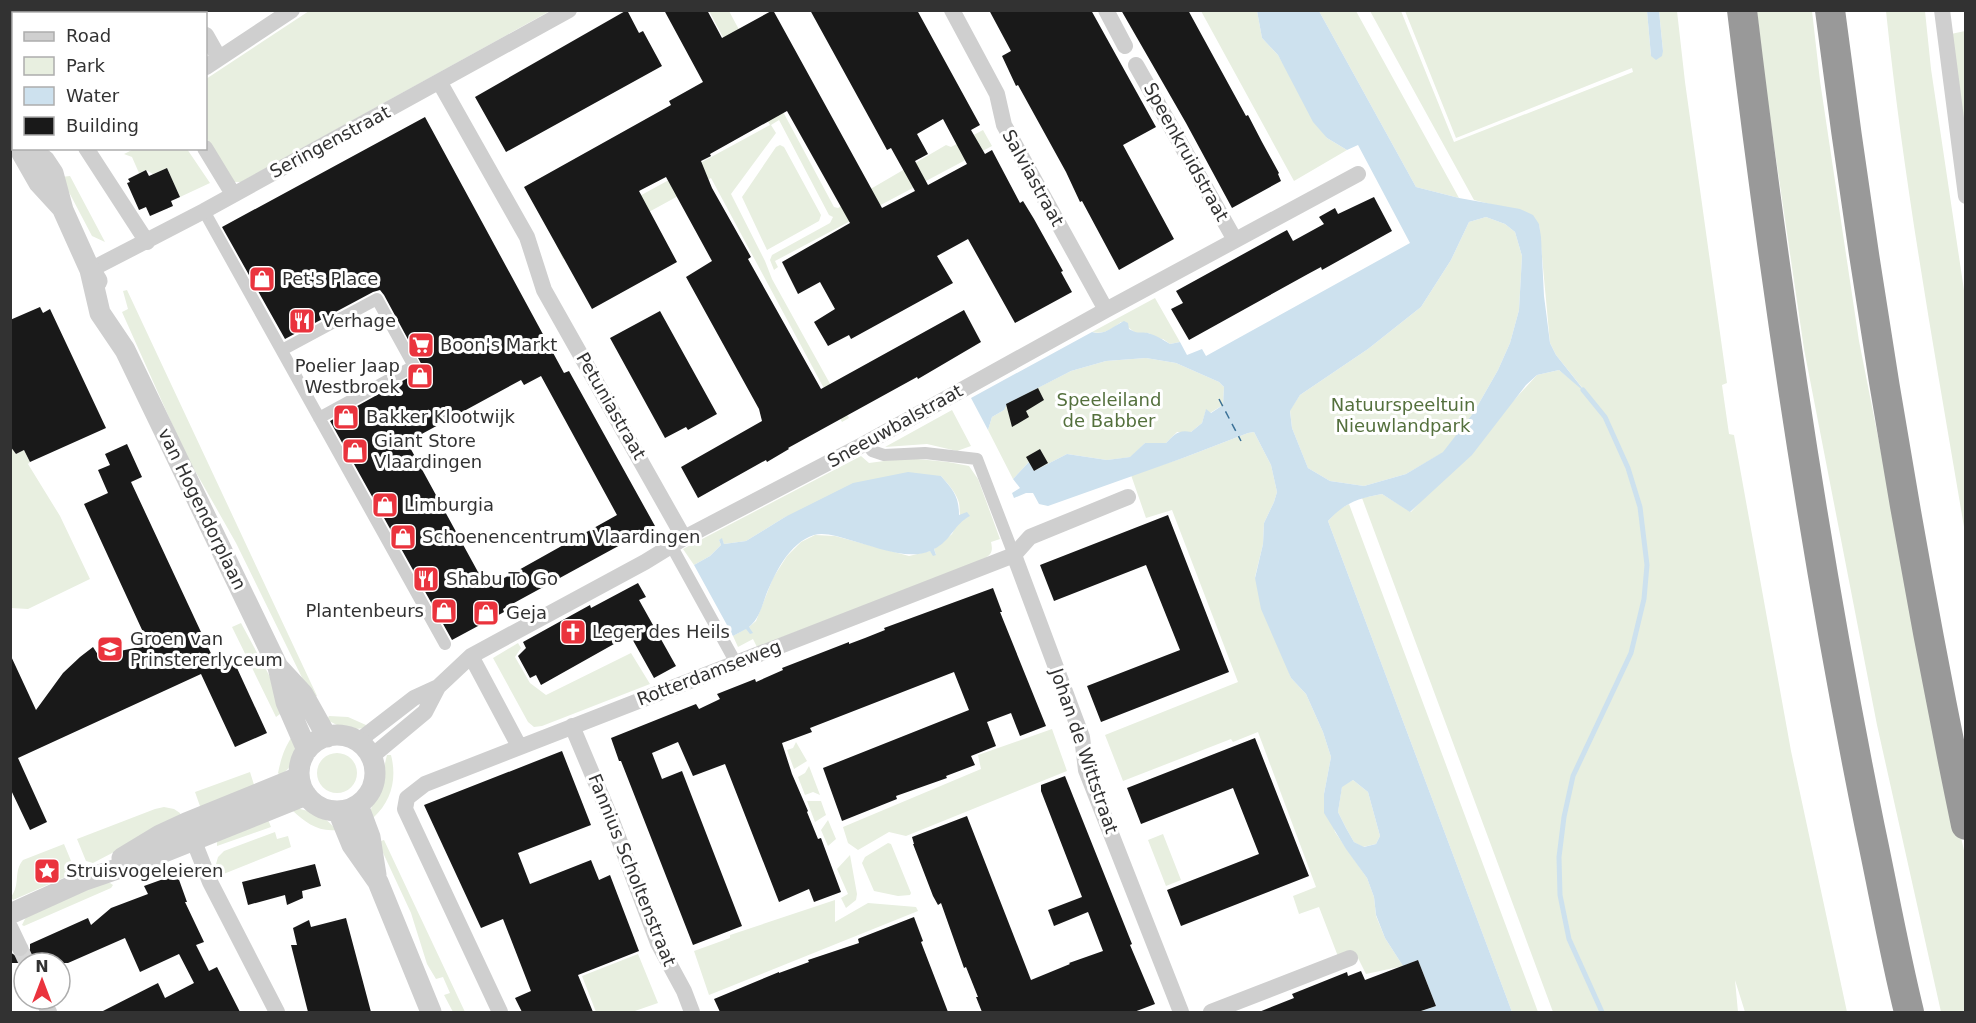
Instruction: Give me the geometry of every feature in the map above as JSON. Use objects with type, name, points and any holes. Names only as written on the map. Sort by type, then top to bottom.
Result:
[{"type":"highway","points":[[1742,10],[1764,195],[1820,561],[1850,730],[1909,1012]]},
{"type":"highway","points":[[1830,10],[1857,215],[1903,500],[1965,825]]},
{"type":"street","points":[[207,40],[212,63],[292,10]]},
{"type":"street","name":"Seringenstraat","points":[[90,270],[147,242],[440,83],[569,10]]},
{"type":"street","name":"Salviastraat","points":[[952,10],[997,94],[1004,125],[1106,310]]},
{"type":"street","points":[[1106,10],[1125,45]]},
{"type":"street","points":[[1942,10],[1965,196]]},
{"type":"street","name":"Speenkruidstraat","points":[[1136,65],[1234,240]]},
{"type":"street","name":"Petuniastraat","points":[[440,83],[527,237],[544,290],[630,440],[678,542]]},
{"type":"street","name":"van Hogendorplaan","points":[[21,150],[39,183],[63,210]]},
{"type":"street","name":"van Hogendorplaan","points":[[31,150],[45,161],[53,173],[63,210],[90,270],[112,307],[125,350],[278,667],[286,702],[307,750]]},
{"type":"street","points":[[88,150],[147,242]]},
{"type":"street","points":[[206,150],[234,194]]},
{"type":"street","name":"Sneeuwbalstraat","points":[[364,749],[424,712],[438,687],[471,656],[1358,174]]},
{"type":"street","points":[[204,211],[308,408],[320,421],[445,644]]},
{"type":"street","points":[[282,359],[377,299],[414,366],[320,421]]},
{"type":"street","name":"Johan de Wittstraat","points":[[866,443],[872,451],[884,456],[925,453],[977,459],[1082,737],[1086,770],[1181,1012]]},
{"type":"street","points":[[1014,555],[1030,537],[1128,497]]},
{"type":"street","points":[[678,542],[736,663]]},
{"type":"street","name":"Rotterdamseweg","points":[[500,1012],[405,809],[407,798],[425,784],[519,746],[1014,555]]},
{"type":"street","points":[[471,656],[519,746]]},
{"type":"street","name":"van Hogendorplaan","points":[[278,667],[303,694],[327,737]]},
{"type":"street","name":"Fannius Scholtenstraat","points":[[572,726],[612,821],[658,943],[692,1012]]},
{"type":"street","points":[[342,736],[364,749],[375,772],[369,794],[348,808],[323,809],[311,801],[303,786],[301,763],[307,750],[319,740],[342,736]]},
{"type":"street","points":[[10,914],[85,880],[160,835],[190,832],[303,786]]},
{"type":"street","points":[[348,808],[370,837],[376,879],[431,1012]]},
{"type":"street","points":[[190,832],[210,882],[277,1012]]},
{"type":"street","points":[[10,927],[20,948]]},
{"type":"street","points":[[1211,1012],[1350,958]]},
{"type":"green space","points":[[309,11],[550,11],[241,182],[233,182],[207,139],[207,78]]},
{"type":"green space","points":[[709,11],[729,11],[834,207],[838,208],[946,145],[951,147],[983,130],[992,146],[775,261],[778,267],[774,270],[770,260],[772,255],[830,223],[833,217],[829,215],[779,120],[771,125],[776,133],[731,194],[772,279],[849,418],[842,422],[711,178],[563,259],[555,242],[770,125]]},
{"type":"green space","points":[[1201,11],[1257,11],[1262,38],[1278,55],[1327,138],[1347,150],[1294,181]]},
{"type":"green space","points":[[1319,11],[1356,11],[1459,198],[1416,187]]},
{"type":"green space","points":[[1370,11],[1401,11],[1454,142],[1633,72],[1632,68],[1456,138],[1405,11],[1647,11],[1651,56],[1663,51],[1659,11],[1677,11],[1727,383],[1722,385],[1729,434],[1734,435],[1791,751],[1847,1012],[1745,1012],[1735,980],[1738,1012],[1553,1012],[1362,498],[1382,494],[1411,512],[1537,375],[1559,370],[1584,390],[1556,355],[1550,343],[1539,224],[1494,205],[1474,200]]},
{"type":"green space","points":[[1757,11],[1812,11],[1820,81],[1859,341],[1933,714],[1965,855],[1965,1012],[1941,1012],[1877,725],[1804,349],[1766,90]]},
{"type":"green space","points":[[1886,11],[1925,11],[1931,69],[1965,297],[1965,533],[1911,207]]},
{"type":"green space","points":[[1965,31],[1965,140],[1951,34]]},
{"type":"green space","points":[[780,145],[784,147],[821,215],[819,221],[767,250],[742,197],[776,147]]},
{"type":"green space","points":[[132,150],[188,150],[210,183],[180,197],[167,168],[153,174],[146,170],[139,173],[132,157],[124,154]]},
{"type":"green space","points":[[70,176],[105,242],[92,236],[61,177]]},
{"type":"green space","name":"Natuurspeeltuin Nieuwlandpark","points":[[1486,217],[1505,224],[1515,232],[1522,256],[1519,310],[1510,343],[1498,370],[1474,412],[1444,452],[1406,474],[1364,486],[1330,481],[1308,468],[1292,428],[1290,410],[1300,395],[1368,349],[1421,307],[1451,260],[1469,222]]},
{"type":"green space","points":[[127,290],[317,696],[312,698],[236,543],[185,453],[122,312],[128,309],[123,291]]},
{"type":"green space","points":[[1155,298],[1180,342],[1170,344],[1163,339],[1154,338],[1149,333],[1137,334],[1121,322],[1108,331],[1092,332]]},
{"type":"green space","name":"Speeleiland de Babber","points":[[1146,358],[1176,363],[1219,382],[1224,387],[1223,405],[1210,413],[1206,410],[1202,423],[1191,432],[1177,432],[1166,443],[1145,443],[1131,457],[1107,460],[1067,454],[1034,471],[1029,462],[1013,479],[988,430],[992,417],[1004,410],[1006,404],[1071,371],[1106,361]]},
{"type":"green space","points":[[952,410],[971,446],[957,451],[927,444],[885,447]]},
{"type":"green space","points":[[1254,432],[1271,465],[1277,492],[1264,523],[1263,544],[1255,577],[1291,678],[1306,694],[1331,757],[1324,794],[1335,832],[1367,878],[1374,897],[1376,916],[1385,938],[1403,966],[1366,974],[1356,954],[1339,959],[1319,907],[1299,914],[1293,896],[1316,887],[1258,732],[1233,742],[1231,739],[1123,781],[1105,735],[1238,682],[1172,510],[1146,518],[1131,475]]},
{"type":"green space","points":[[10,446],[16,454],[24,450],[30,462],[28,464],[60,516],[90,579],[28,609],[11,608]]},
{"type":"green space","points":[[861,456],[869,463],[907,458],[969,466],[978,479],[1000,539],[991,542],[991,552],[984,559],[757,647],[753,639],[738,647],[733,636],[756,621],[773,578],[787,556],[801,542],[815,535],[835,536],[909,556],[930,551],[936,555],[934,549],[952,534],[962,520],[957,497],[941,476],[785,517],[746,541],[724,544],[722,539],[719,540],[721,545],[710,556],[694,565],[683,549]]},
{"type":"green space","points":[[1349,504],[1538,1012],[1512,1012],[1328,521],[1338,510]]},
{"type":"green space","points":[[241,623],[269,675],[284,711],[276,717],[232,627]]},
{"type":"green space","points":[[518,643],[521,648],[515,657],[530,683],[546,695],[631,653],[650,684],[542,726],[534,727],[528,722],[493,658]]},
{"type":"green space","points":[[329,716],[348,717],[366,725],[365,728],[347,730],[327,720]]},
{"type":"green space","points":[[1052,729],[1067,771],[906,836],[889,832],[858,850],[848,843],[843,827],[981,769],[978,755]]},
{"type":"green space","points":[[293,735],[294,758],[289,768],[280,775],[278,773],[282,758]]},
{"type":"green space","points":[[796,742],[807,761],[794,769],[787,750],[793,748]]},
{"type":"green space","points":[[337,753],[351,759],[357,773],[351,787],[337,793],[323,787],[317,773],[323,759]]},
{"type":"green space","points":[[387,755],[391,755],[393,781],[389,797],[373,818],[370,815],[380,788]]},
{"type":"green space","points":[[809,766],[820,795],[813,792],[805,795],[798,777],[805,773]]},
{"type":"green space","points":[[250,772],[255,788],[201,809],[195,792]]},
{"type":"green space","points":[[1353,780],[1368,792],[1380,836],[1376,844],[1363,847],[1354,842],[1338,812],[1342,786]]},
{"type":"green space","points":[[807,801],[821,801],[826,815],[815,822]]},
{"type":"green space","points":[[164,807],[174,809],[180,813],[181,817],[93,863],[86,861],[77,839]]},
{"type":"green space","points":[[294,808],[318,815],[336,830],[312,825],[293,811]]},
{"type":"green space","points":[[267,817],[271,827],[217,846],[217,841]]},
{"type":"green space","points":[[828,820],[836,839],[828,846],[821,830]]},
{"type":"green space","points":[[275,832],[277,839],[288,836],[291,847],[221,875],[216,864],[218,857],[224,851]]},
{"type":"green space","points":[[1163,834],[1181,880],[1166,886],[1148,840]]},
{"type":"green space","points":[[384,840],[465,1012],[453,1012],[444,995],[450,993],[443,977],[436,979],[427,964],[411,913],[378,842]]},
{"type":"green space","points":[[888,843],[891,844],[910,895],[898,896],[874,891],[862,863],[865,857]]},
{"type":"green space","points":[[64,844],[74,868],[70,875],[13,900],[11,897],[16,887],[18,869],[23,860]]},
{"type":"green space","points":[[850,855],[857,894],[856,900],[846,908],[841,898],[848,894],[837,869]]},
{"type":"green space","points":[[107,881],[113,885],[111,888],[22,925],[26,917]]},
{"type":"green space","points":[[835,900],[835,922],[868,903],[916,907],[918,911],[709,995],[694,951],[730,938],[730,935]]},
{"type":"green space","points":[[638,954],[658,1003],[632,1012],[596,1012],[582,976]]},
{"type":"water","points":[[1257,11],[1319,11],[1416,187],[1459,198],[1520,209],[1533,215],[1539,224],[1541,237],[1544,296],[1550,343],[1556,355],[1587,394],[1559,370],[1537,375],[1526,385],[1472,455],[1410,512],[1382,494],[1352,502],[1328,521],[1512,1012],[1419,1012],[1436,1006],[1418,960],[1403,966],[1385,938],[1376,915],[1374,897],[1367,878],[1324,813],[1324,794],[1331,757],[1306,694],[1291,678],[1261,609],[1255,578],[1263,544],[1264,523],[1277,492],[1271,465],[1254,432],[1048,506],[1039,504],[1033,493],[1014,498],[1012,493],[1020,488],[1013,479],[1029,462],[1034,471],[1067,454],[1107,460],[1130,457],[1145,443],[1166,443],[1179,432],[1191,432],[1202,423],[1206,409],[1211,413],[1223,405],[1224,387],[1219,382],[1176,363],[1146,358],[1106,361],[1071,371],[1007,404],[1004,410],[992,417],[988,430],[971,398],[1092,332],[1105,332],[1124,321],[1128,323],[1129,329],[1135,332],[1151,334],[1170,344],[1180,342],[1187,355],[1202,349],[1206,356],[1410,243],[1358,145],[1347,150],[1327,138],[1313,122],[1278,55],[1262,38]],"holes":[[[1486,217],[1505,224],[1515,232],[1522,256],[1519,310],[1510,343],[1498,370],[1474,412],[1443,452],[1406,474],[1364,486],[1330,481],[1308,468],[1292,428],[1290,411],[1300,395],[1368,349],[1421,307],[1451,260],[1469,222]],[[1353,780],[1368,792],[1380,836],[1376,844],[1364,847],[1354,842],[1338,812],[1342,787]]]},
{"type":"water","points":[[1647,11],[1659,11],[1663,51],[1662,56],[1656,60],[1651,56]]},
{"type":"water","points":[[908,472],[941,476],[954,494],[958,503],[959,515],[967,512],[970,516],[960,523],[945,542],[934,549],[936,555],[933,556],[930,551],[921,554],[901,553],[832,535],[814,535],[797,545],[779,568],[758,616],[749,627],[753,633],[750,634],[746,629],[733,636],[694,565],[710,556],[721,545],[719,540],[722,538],[724,544],[746,541],[785,517],[853,483]]},
{"type":"building","points":[[627,10],[639,33],[643,31],[662,66],[506,152],[475,97]]},
{"type":"building","points":[[664,10],[707,10],[722,38],[773,10],[882,208],[915,191],[891,148],[887,150],[810,10],[917,10],[980,125],[971,130],[985,154],[992,150],[1020,203],[1023,201],[1034,219],[1072,292],[1015,323],[968,239],[937,256],[953,283],[851,339],[849,335],[828,346],[814,322],[835,309],[820,282],[798,294],[782,262],[850,223],[787,111],[701,161],[712,188],[751,257],[748,259],[821,389],[964,310],[981,342],[918,379],[917,377],[788,448],[767,462],[766,460],[698,498],[681,467],[762,421],[759,409],[686,277],[712,261],[666,177],[639,191],[677,262],[592,309],[524,187],[671,105],[669,101],[703,82]],"holes":[[[943,119],[967,164],[928,185],[915,161],[928,154],[917,134]]]},
{"type":"building","points":[[989,10],[1091,10],[1156,127],[1123,145],[1174,239],[1119,270],[1018,85],[1016,86],[1002,56],[1011,51]]},
{"type":"building","points":[[1121,10],[1188,10],[1246,116],[1248,115],[1281,181],[1232,208]]},
{"type":"building","points":[[425,117],[564,373],[569,371],[655,526],[503,609],[504,612],[452,640],[330,421],[424,369],[384,295],[380,290],[373,292],[285,339],[222,227]],"holes":[[[541,376],[617,515],[490,586],[482,570],[478,572],[407,442],[521,380],[524,385]]]},
{"type":"building","points":[[167,168],[180,197],[171,201],[173,206],[150,216],[146,207],[139,210],[127,183],[130,182],[128,179],[146,170],[149,176]]},
{"type":"building","points":[[1374,197],[1392,231],[1322,270],[1321,267],[1189,340],[1171,309],[1183,303],[1176,291],[1287,230],[1293,241],[1324,224],[1319,217],[1335,208],[1338,214]]},
{"type":"building","points":[[40,307],[43,313],[50,309],[106,428],[30,462],[24,450],[16,454],[10,446],[10,320]]},
{"type":"building","points":[[660,311],[717,414],[688,430],[686,427],[665,438],[610,338]]},
{"type":"building","points":[[1038,388],[1044,400],[1026,411],[1029,417],[1012,427],[1006,404]]},
{"type":"building","points":[[127,444],[142,477],[131,482],[215,662],[231,655],[267,733],[235,747],[201,674],[18,758],[47,822],[30,830],[10,788],[10,654],[36,710],[63,673],[93,647],[102,661],[120,651],[149,645],[84,504],[108,493],[98,470],[110,465],[105,454]]},
{"type":"building","points":[[1040,449],[1048,463],[1034,471],[1026,457]]},
{"type":"building","points":[[1168,515],[1229,672],[1101,722],[1087,686],[1180,650],[1146,565],[1054,601],[1040,565]]},
{"type":"building","name":"Leger des Heils","points":[[638,583],[646,597],[639,600],[676,666],[654,678],[630,635],[541,685],[536,675],[530,678],[518,656],[526,648],[523,642],[590,605],[591,608]]},
{"type":"building","points":[[993,588],[1002,612],[1000,612],[1046,726],[1020,736],[1011,713],[987,722],[996,746],[971,756],[975,765],[946,776],[947,778],[896,796],[897,799],[842,821],[823,768],[969,710],[954,672],[810,728],[812,732],[782,743],[807,812],[818,839],[821,838],[841,892],[814,902],[809,889],[779,902],[725,764],[693,776],[678,742],[652,753],[662,779],[682,771],[742,926],[693,945],[611,738],[696,704],[699,709],[720,699],[717,694],[755,679],[756,682],[783,670],[782,668]]},
{"type":"building","points":[[1255,738],[1309,876],[1181,926],[1167,890],[1259,854],[1233,788],[1141,824],[1127,788]]},
{"type":"building","points":[[562,751],[591,825],[518,853],[530,884],[591,860],[599,880],[610,875],[639,951],[578,975],[593,1012],[522,1012],[515,998],[531,991],[503,919],[481,928],[424,805]]},
{"type":"building","points":[[1065,776],[1155,1004],[1134,1012],[982,1012],[941,903],[938,905],[933,896],[912,837],[967,816],[1031,980],[1103,951],[1088,912],[1054,926],[1048,910],[1082,897],[1041,791],[1041,785]]},
{"type":"building","points":[[315,864],[321,886],[302,891],[303,898],[287,905],[285,895],[248,905],[242,882]]},
{"type":"building","points":[[169,877],[170,879],[178,877],[187,902],[185,902],[204,942],[196,945],[209,971],[217,967],[240,1012],[101,1012],[158,983],[165,998],[194,983],[179,954],[140,972],[125,938],[72,961],[72,951],[29,951],[30,944],[88,918],[91,925],[111,908],[148,894],[144,886]]},
{"type":"building","points":[[914,917],[923,941],[921,942],[948,1012],[720,1012],[714,999],[809,962],[808,960],[859,943],[860,938]]},
{"type":"building","points":[[346,918],[371,1012],[308,1012],[291,945],[297,945],[293,928],[309,920],[311,927]]},
{"type":"building","points":[[1418,960],[1436,1006],[1418,1012],[1259,1012],[1294,998],[1292,994],[1347,972],[1348,976],[1361,971],[1365,980]]},
{"type":"waterway","points":[[1583,390],[1605,417],[1628,468],[1640,507],[1647,565],[1644,599],[1631,653],[1573,776],[1564,817],[1559,857],[1560,895],[1569,939],[1602,1012]]},
{"type":"ferry route","points":[[1219,399],[1241,441]]},
{"type":"place","name":"Pet's Place","points":[[262,279]]},
{"type":"place","name":"Verhage","points":[[302,321]]},
{"type":"place","name":"Boon's Markt","points":[[421,345]]},
{"type":"place","name":"Poelier Jaap Westbroek","points":[[420,376]]},
{"type":"place","name":"Bakker Klootwijk","points":[[346,417]]},
{"type":"place","name":"Giant Store Vlaardingen","points":[[355,451]]},
{"type":"place","name":"Limburgia","points":[[385,505]]},
{"type":"place","name":"Schoenencentrum Vlaardingen","points":[[403,537]]},
{"type":"place","name":"Shabu To Go","points":[[426,579]]},
{"type":"place","name":"Plantenbeurs","points":[[444,611]]},
{"type":"place","name":"Geja","points":[[486,613]]},
{"type":"place","name":"Leger des Heils","points":[[573,632]]},
{"type":"place","name":"Groen van Prinstererlyceum","points":[[110,649]]},
{"type":"place","name":"Struisvogeleieren","points":[[47,871]]}]
